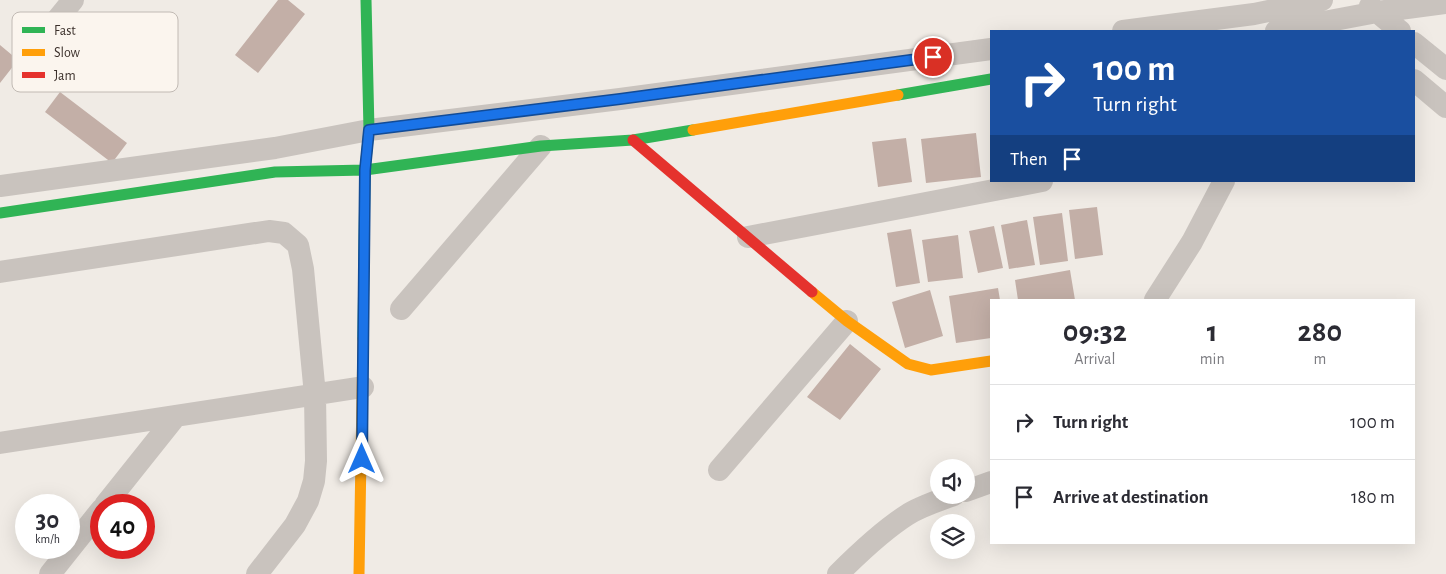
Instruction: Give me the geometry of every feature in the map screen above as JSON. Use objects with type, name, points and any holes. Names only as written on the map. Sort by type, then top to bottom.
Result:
[{"type":"street","points":[[63,12],[73,0]]},
{"type":"street","points":[[359,574],[365,170],[369,130],[366,0]]},
{"type":"street","points":[[1139,30],[1265,22],[1370,6],[1446,3]]},
{"type":"street","points":[[1370,6],[1399,30]]},
{"type":"street","points":[[1278,30],[1309,15]]},
{"type":"street","points":[[1415,44],[1446,69]]},
{"type":"street","points":[[0,186],[275,148],[369,130],[620,99],[990,49]]},
{"type":"street","points":[[0,213],[275,172],[365,170],[541,146],[633,140],[990,80]]},
{"type":"street","points":[[1415,81],[1446,107]]},
{"type":"street","points":[[633,140],[847,321],[908,364],[931,370],[990,361]]},
{"type":"street","points":[[401,309],[541,146]]},
{"type":"street","points":[[748,237],[1037,182]]},
{"type":"street","points":[[1156,299],[1192,242],[1223,182]]},
{"type":"street","points":[[0,272],[270,231],[284,233],[298,245],[303,269],[315,395],[316,461],[314,481],[308,501],[295,525],[257,574]]},
{"type":"street","points":[[719,470],[847,321]]},
{"type":"street","points":[[0,443],[363,387]]},
{"type":"street","points":[[114,494],[176,416]]},
{"type":"street","points":[[975,487],[990,482]]},
{"type":"street","points":[[838,574],[880,536],[908,515],[933,504]]},
{"type":"street","points":[[50,574],[90,524]]},
{"type":"building","points":[[278,0],[288,0],[305,14],[258,73],[235,55]]},
{"type":"building","points":[[0,45],[12,55],[12,68],[0,83]]},
{"type":"building","points":[[60,92],[127,143],[112,163],[45,112]]},
{"type":"building","points":[[976,133],[981,177],[926,183],[921,139]]},
{"type":"building","points":[[906,138],[912,182],[878,187],[872,142]]},
{"type":"building","points":[[1097,207],[1103,255],[1075,259],[1069,210]]},
{"type":"building","points":[[1062,213],[1068,261],[1040,265],[1033,217]]},
{"type":"building","points":[[1027,220],[1035,265],[1009,269],[1001,225]]},
{"type":"building","points":[[994,226],[1003,268],[978,273],[969,231]]},
{"type":"building","points":[[911,229],[920,283],[896,287],[887,233]]},
{"type":"building","points":[[958,235],[963,278],[928,282],[922,240]]},
{"type":"building","points":[[1070,270],[1075,299],[1018,299],[1015,280]]},
{"type":"building","points":[[998,288],[1000,299],[990,299],[990,338],[956,343],[949,296]]},
{"type":"building","points":[[930,290],[943,336],[905,348],[892,302]]},
{"type":"building","points":[[850,344],[881,369],[840,420],[807,397]]},
{"type":"traffic: fast","points":[[363,339],[365,170],[369,130],[366,0]]},
{"type":"traffic: fast","points":[[898,95],[990,79]]},
{"type":"traffic: fast","points":[[0,213],[275,172],[365,170],[541,146],[633,140],[693,130]]},
{"type":"traffic: slow","points":[[693,130],[898,95]]},
{"type":"traffic: slow","points":[[812,292],[847,321],[908,364],[931,370],[990,361]]},
{"type":"traffic: slow","points":[[359,574],[363,339]]},
{"type":"traffic: jam","points":[[633,140],[812,292]]},
{"type":"route","points":[[362,459],[365,170],[369,130],[933,57]]}]
